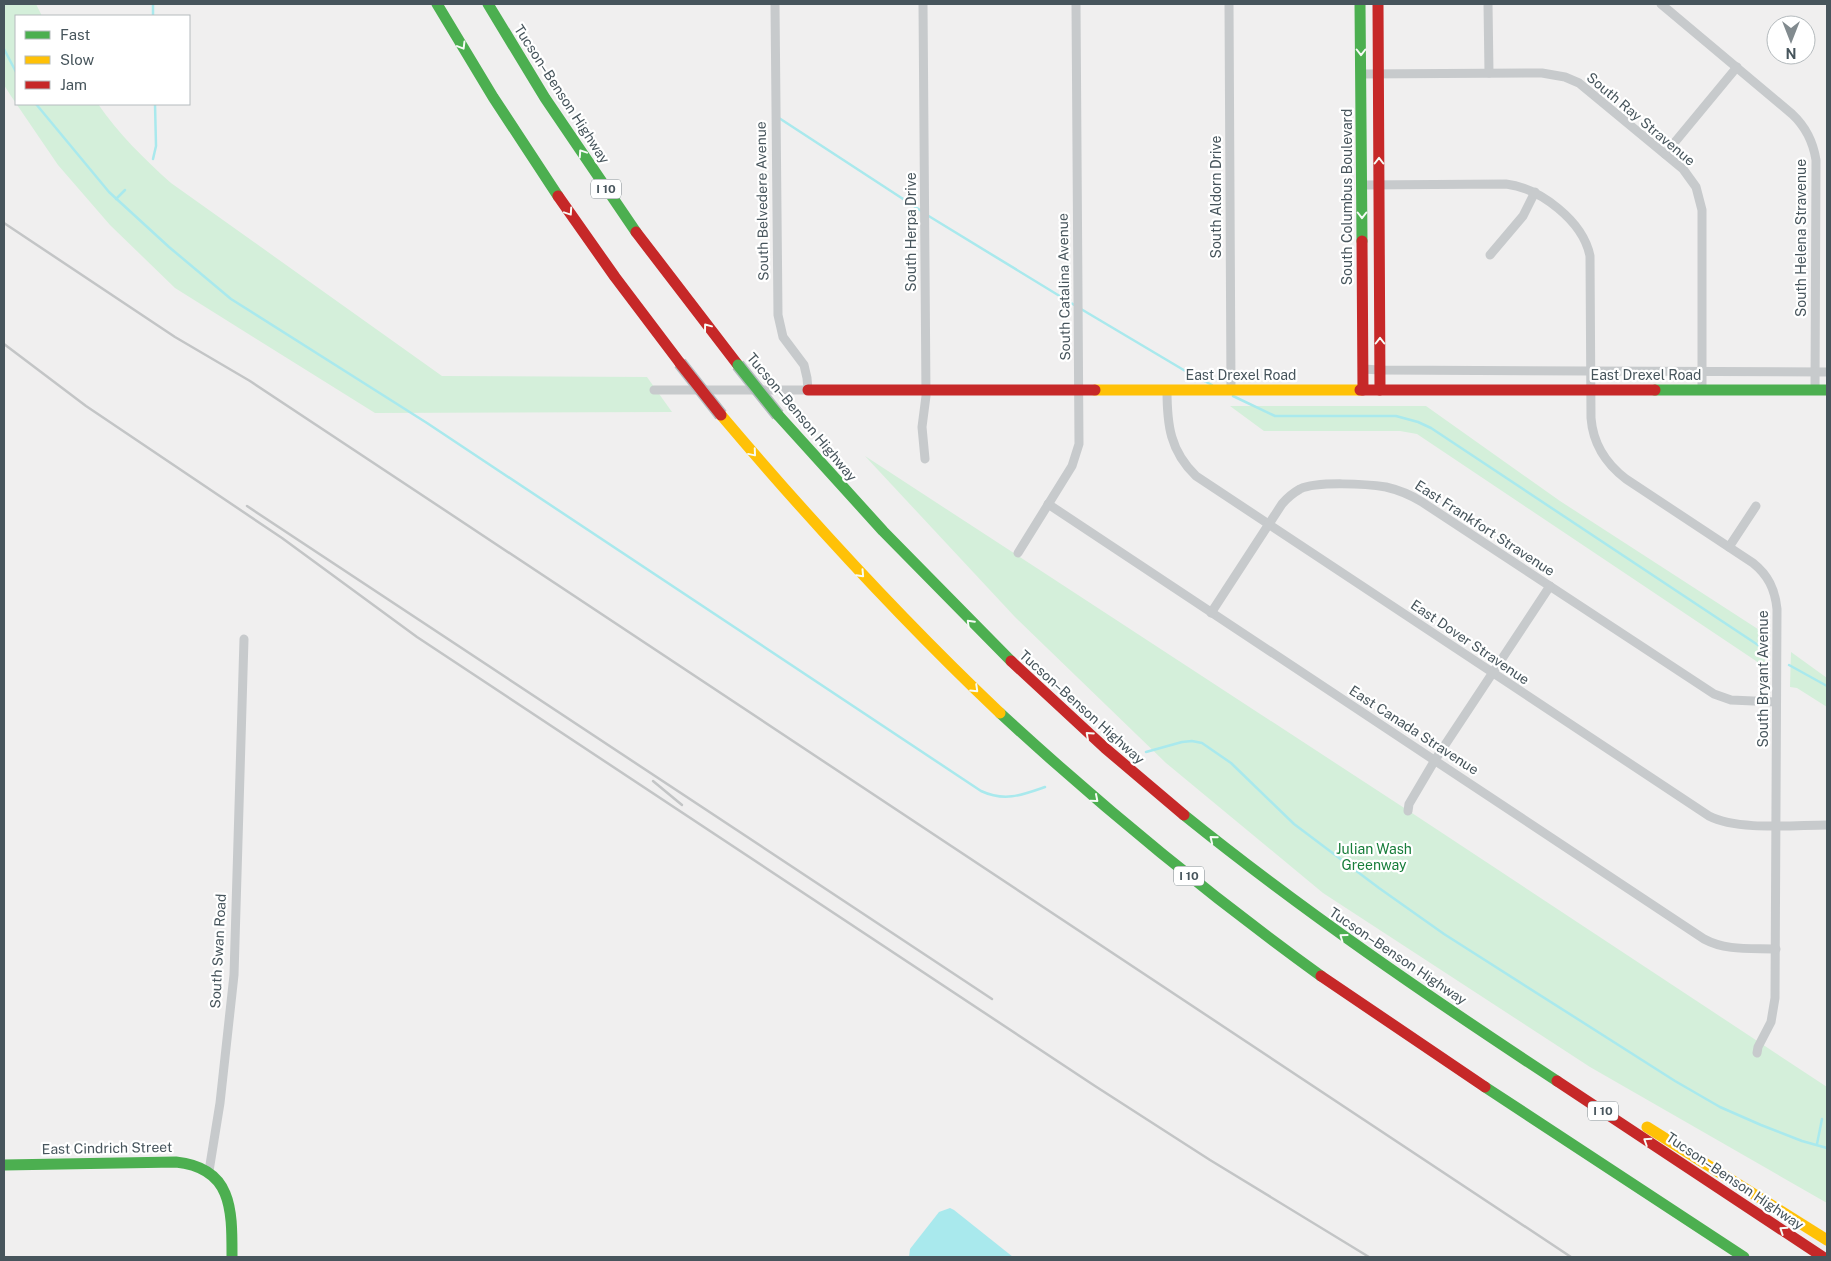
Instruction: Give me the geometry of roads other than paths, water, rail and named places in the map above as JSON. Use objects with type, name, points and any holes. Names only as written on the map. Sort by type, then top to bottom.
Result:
[{"type":"main road","name":"I 10","points":[[437,4],[566,209],[680,363],[721,415],[838,549],[941,656],[1067,773],[1154,848],[1256,928],[1376,1014],[1743,1257]]},
{"type":"main road","name":"Tucson–Benson Highway","points":[[488,4],[553,109],[613,199],[693,308],[778,415],[859,507],[978,631],[1090,736],[1226,849],[1317,918],[1383,965],[1823,1257]]},
{"type":"main road","name":"South Columbus Boulevard","points":[[1360,4],[1363,390]]},
{"type":"main road","points":[[1378,4],[1380,390]]},
{"type":"main road","name":"East Drexel Road","points":[[808,390],[1827,390]]},
{"type":"main road","points":[[1383,965],[1827,1240]]},
{"type":"main road","name":"East Cindrich Street","points":[[4,1165],[176,1162],[198,1166],[209,1172]]},
{"type":"main road","points":[[209,1172],[220,1184],[230,1210],[232,1257]]},
{"type":"street","name":"South Belvedere Avenue","points":[[775,4],[778,315],[783,337],[804,365],[808,390]]},
{"type":"street","name":"South Herpa Drive","points":[[923,4],[926,390],[922,427],[925,459]]},
{"type":"street","name":"South Catalina Avenue","points":[[1018,553],[1072,466],[1078,452],[1080,436],[1076,4]]},
{"type":"street","name":"South Aldorn Drive","points":[[1229,4],[1231,390]]},
{"type":"street","points":[[1488,4],[1489,74]]},
{"type":"street","name":"South Helena Stravenue","points":[[1662,4],[1798,120],[1809,134],[1814,151],[1815,390]]},
{"type":"street","points":[[1665,154],[1737,67]]},
{"type":"street","name":"South Ray Stravenue","points":[[1361,74],[1546,73],[1573,80],[1585,87],[1688,175],[1696,187],[1702,202],[1702,390]]},
{"type":"street","name":"South Bryant Avenue","points":[[1362,184],[1506,184],[1520,186],[1548,200],[1576,225],[1589,247],[1591,265],[1591,418],[1594,436],[1608,463],[1626,479],[1759,568],[1766,575],[1774,591],[1777,609],[1776,949],[1774,1008],[1771,1022],[1758,1046],[1757,1053]]},
{"type":"street","points":[[1490,255],[1523,216],[1535,192]]},
{"type":"street","name":"East Drexel Road","points":[[1363,369],[1827,372]]},
{"type":"street","name":"East Drexel Road","points":[[654,390],[808,390]]},
{"type":"street","name":"East Dover Stravenue","points":[[1168,390],[1170,431],[1182,460],[1196,476],[1493,674],[1709,816],[1731,824],[1827,825]]},
{"type":"street","name":"East Frankfort Stravenue","points":[[1211,613],[1284,501],[1304,488],[1326,485],[1386,487],[1405,493],[1422,502],[1714,694],[1731,700],[1776,702]]},
{"type":"street","name":"East Canada Stravenue","points":[[1048,504],[1712,943],[1728,948],[1776,949]]},
{"type":"street","points":[[1729,548],[1756,506]]},
{"type":"street","points":[[1408,811],[1408,804],[1435,760],[1550,586]]},
{"type":"street","name":"South Swan Road","points":[[209,1172],[220,1103],[234,975],[244,638]]},
{"type":"water","points":[[950,1208],[1013,1257],[909,1257],[910,1249],[939,1212]]},
{"type":"waterway","points":[[153,4],[153,15]]},
{"type":"waterway","points":[[4,49],[15,70]]},
{"type":"waterway","points":[[37,105],[109,192],[169,247],[231,299],[427,423],[981,791],[1006,797],[1021,795],[1045,787]]},
{"type":"waterway","points":[[153,159],[156,146],[155,105]]},
{"type":"waterway","points":[[779,118],[923,212]]},
{"type":"waterway","points":[[116,199],[125,190]]},
{"type":"waterway","points":[[927,215],[1076,306]]},
{"type":"waterway","points":[[1081,309],[1212,385]]},
{"type":"waterway","points":[[1233,396],[1275,416],[1396,416],[1431,428],[1767,651]]},
{"type":"waterway","points":[[1789,665],[1827,686]]},
{"type":"waterway","points":[[1146,752],[1182,742],[1202,743],[1231,763],[1294,824],[1444,934],[1675,1081],[1720,1107],[1802,1141],[1827,1148]]},
{"type":"waterway","points":[[1817,1144],[1822,1119]]},
{"type":"railway","points":[[4,223],[175,337],[250,381],[1571,1257]]},
{"type":"railway","points":[[4,344],[86,406],[282,538],[417,637],[1095,1086],[1210,1160],[1369,1257]]},
{"type":"railway","points":[[247,506],[992,999]]},
{"type":"railway","points":[[653,781],[682,805]]},
{"type":"park label","name":"Julian Wash Greenway","points":[[1374,858]]}]
